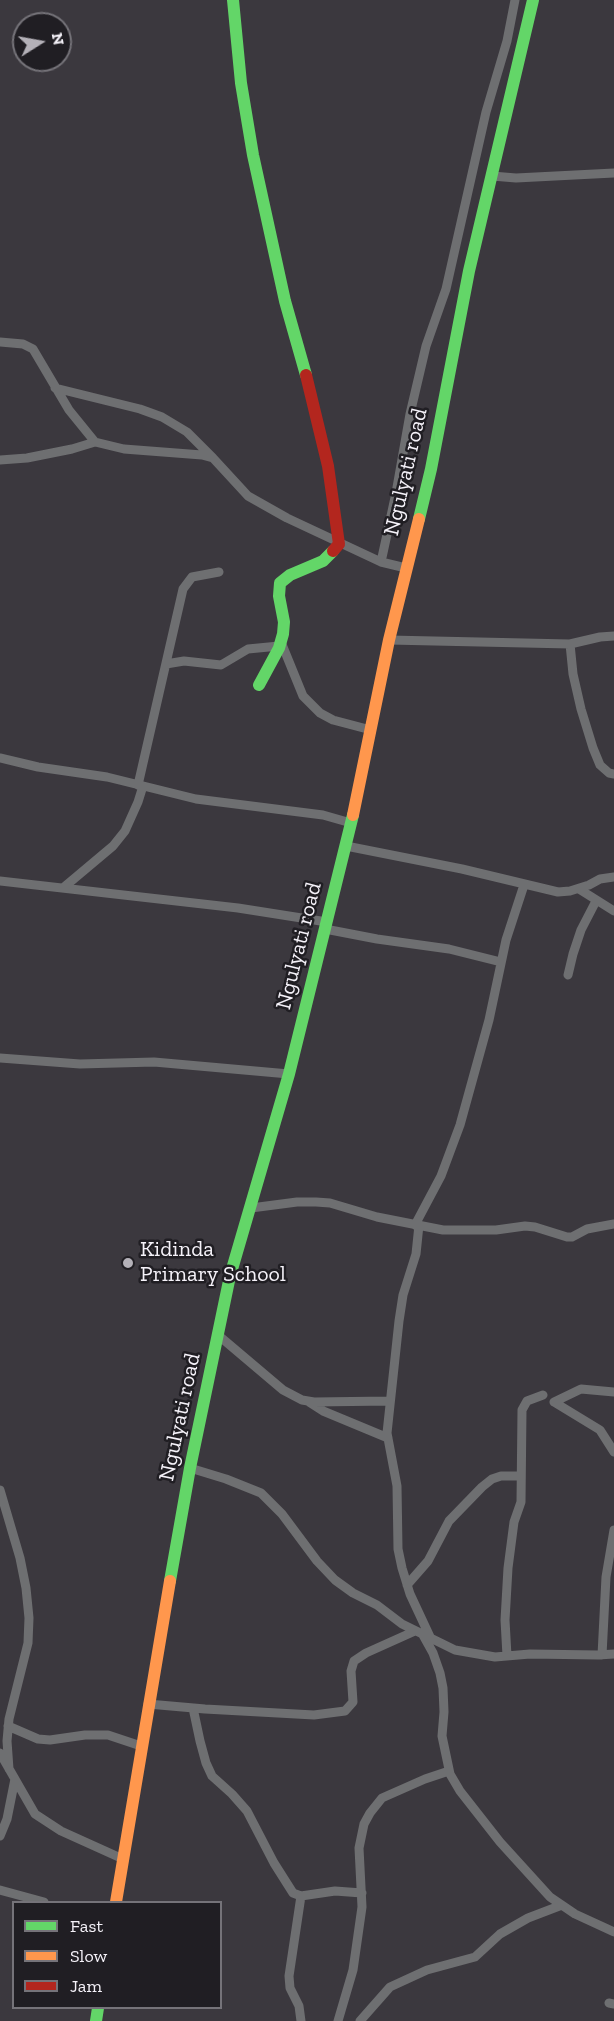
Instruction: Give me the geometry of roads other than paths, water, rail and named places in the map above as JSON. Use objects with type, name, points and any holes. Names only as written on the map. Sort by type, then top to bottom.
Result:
[{"type":"main road","points":[[232,0],[241,83],[253,156],[283,291],[328,466],[339,544],[323,561],[290,575],[280,583],[279,596],[284,622],[280,644],[260,685]]},
{"type":"main road","name":"Ngulyati road","points":[[116,1901],[190,1468],[230,1276],[289,1074],[346,846],[389,640],[431,469],[469,271],[533,0]]},
{"type":"street","points":[[381,562],[426,346],[446,289],[486,112],[507,41],[515,0]]},
{"type":"street","points":[[492,176],[516,178],[614,173]]},
{"type":"street","points":[[0,342],[28,345],[33,349],[55,388],[82,429],[94,442]]},
{"type":"street","points":[[55,388],[140,409],[162,417],[188,432],[248,496],[339,544],[381,562],[406,568]]},
{"type":"street","points":[[0,460],[27,458],[94,442],[132,450],[202,455],[213,458]]},
{"type":"street","points":[[63,888],[112,846],[125,831],[138,802],[183,589],[189,579],[219,572]]},
{"type":"street","points":[[389,640],[570,644],[614,636]]},
{"type":"street","points":[[166,664],[184,661],[221,665],[248,649],[280,644],[303,696],[320,713],[333,720],[370,730]]},
{"type":"street","points":[[570,644],[573,674],[593,748],[600,765],[609,773],[614,774]]},
{"type":"street","points":[[0,758],[38,767],[107,777],[196,800],[323,815],[351,823]]},
{"type":"street","points":[[346,846],[462,869],[558,892],[579,889],[600,879],[614,877]]},
{"type":"street","points":[[0,881],[238,908],[326,925],[377,939],[449,949],[501,962]]},
{"type":"street","points":[[524,885],[506,940],[489,1020],[460,1125],[441,1176],[417,1225],[416,1254],[403,1296],[399,1321],[389,1401],[388,1438],[397,1486],[398,1549],[423,1635],[433,1653],[443,1688],[442,1736],[450,1771],[460,1791],[500,1842],[550,1897],[598,1926],[614,1932]]},
{"type":"street","points":[[579,889],[614,910]]},
{"type":"street","points":[[568,975],[581,930],[596,901]]},
{"type":"street","points":[[0,1058],[80,1064],[154,1062],[289,1074]]},
{"type":"street","points":[[250,1208],[297,1202],[330,1203],[377,1217],[443,1230],[473,1231],[525,1226],[567,1237],[572,1237],[586,1229],[614,1224]]},
{"type":"street","points":[[218,1335],[284,1390],[302,1400],[389,1401]]},
{"type":"street","points":[[614,1392],[581,1389],[554,1402],[600,1430],[614,1452]]},
{"type":"street","points":[[507,1656],[506,1590],[512,1532],[521,1502],[522,1410],[527,1401],[543,1395]]},
{"type":"street","points":[[308,1401],[323,1411],[388,1438]]},
{"type":"street","points":[[190,1468],[261,1492],[282,1514],[317,1561],[335,1580],[353,1593],[377,1605],[402,1624],[455,1650],[484,1656],[614,1653]]},
{"type":"street","points":[[407,1585],[428,1561],[449,1521],[482,1486],[501,1476],[521,1476]]},
{"type":"street","points":[[0,1490],[20,1558],[29,1618],[28,1642],[6,1723],[9,1769]]},
{"type":"street","points":[[602,1655],[604,1598],[614,1530]]},
{"type":"street","points":[[148,1704],[314,1715],[345,1711],[353,1701],[351,1671],[354,1661],[366,1653],[423,1635]]},
{"type":"street","points":[[193,1708],[206,1763],[212,1776],[247,1811],[274,1863],[293,1893],[301,1896],[335,1890],[362,1893]]},
{"type":"street","points":[[6,1723],[38,1739],[50,1740],[85,1735],[108,1736],[141,1746]]},
{"type":"street","points":[[0,1753],[35,1814],[61,1831],[123,1860]]},
{"type":"street","points":[[338,2021],[356,1954],[362,1907],[358,1848],[364,1824],[382,1798],[450,1771]]},
{"type":"street","points":[[0,1836],[7,1819],[15,1779]]},
{"type":"street","points":[[0,1890],[40,1901]]},
{"type":"street","points":[[301,1896],[289,1976],[290,1988],[299,2006],[301,2021]]},
{"type":"street","points":[[360,2021],[390,1988],[427,1970],[475,1957],[500,1934],[528,1918],[562,1905]]},
{"type":"place","name":"Kidinda Primary School","points":[[128,1263]]}]
